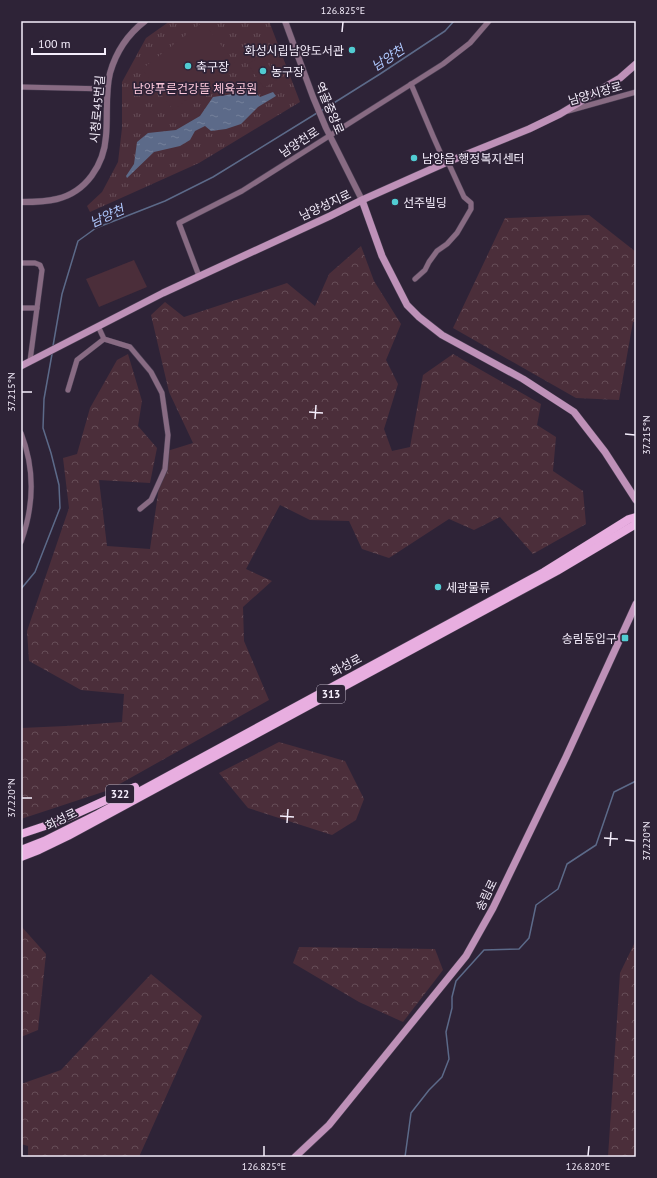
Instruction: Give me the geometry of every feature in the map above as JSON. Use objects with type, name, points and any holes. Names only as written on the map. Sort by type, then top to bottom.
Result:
[{"type":"main road","name":"남양성지로","points":[[21,366],[77,336],[199,276],[362,200],[447,162],[529,129],[560,114],[620,78],[636,64]]},
{"type":"main road","points":[[362,200],[382,256],[407,305],[419,317],[442,335],[523,379],[574,412],[605,452],[636,500]]},
{"type":"main road","name":"화성로","points":[[21,850],[44,841],[544,572],[629,519],[636,517]]},
{"type":"main road","name":"화성로","points":[[21,856],[39,850],[68,836],[419,648],[557,571],[636,524]]},
{"type":"main road","name":"송림로","points":[[295,1157],[329,1125],[466,956],[493,908],[566,757],[636,604]]},
{"type":"main road","name":"322","points":[[21,834],[60,821],[148,781],[181,762],[217,749]]},
{"type":"street","name":"시청로45번길","points":[[21,202],[58,199],[78,190],[93,174],[104,154],[106,137],[107,89],[110,73],[124,42],[136,28],[145,21]]},
{"type":"street","name":"역골중앙로","points":[[285,21],[313,97],[329,135],[362,200]]},
{"type":"street","name":"남양천로","points":[[199,276],[179,223],[242,191],[443,64],[470,43],[488,21]]},
{"type":"street","points":[[411,84],[432,136],[447,162],[464,197],[471,203],[471,209],[457,233],[447,244],[437,251],[425,270],[415,280]]},
{"type":"street","points":[[21,87],[107,89]]},
{"type":"street","name":"남양시장로","points":[[560,114],[636,92]]},
{"type":"street","points":[[21,263],[35,263],[40,265],[42,270],[30,361]]},
{"type":"street","points":[[21,308],[37,308]]},
{"type":"street","points":[[98,326],[104,339],[130,347],[152,372],[162,393],[168,435],[165,469],[151,500],[140,509]]},
{"type":"street","points":[[68,390],[77,360],[104,339]]},
{"type":"street","points":[[21,433],[29,460],[32,484],[29,513],[21,542]]},
{"type":"green space","name":"남양푸른건강뜰 체육공원","points":[[170,21],[269,21],[300,102],[199,163],[90,212],[87,206],[102,192],[118,162],[122,128],[122,82],[146,38]]},
{"type":"green space","name":"축구장","points":[[203,22],[235,63],[173,110],[142,69]]},
{"type":"green space","name":"농구장","points":[[262,55],[278,79],[264,88],[248,64]]},
{"type":"green space","points":[[589,215],[636,252],[636,322],[633,322],[619,400],[576,398],[453,328],[505,218]]},
{"type":"green space","points":[[361,246],[374,281],[401,324],[386,360],[398,384],[384,429],[392,451],[410,447],[423,375],[453,354],[541,404],[537,425],[556,437],[553,471],[583,491],[586,524],[533,554],[500,517],[474,530],[449,519],[389,558],[362,549],[349,521],[310,520],[280,505],[246,569],[272,581],[243,607],[244,641],[269,700],[109,790],[21,819],[21,728],[122,722],[124,694],[81,690],[29,661],[27,631],[69,508],[63,458],[77,454],[90,408],[117,360],[128,354],[142,401],[138,426],[157,448],[150,483],[99,480],[107,546],[150,549],[164,452],[193,443],[169,392],[151,315],[165,302],[184,317],[287,283],[315,306],[329,274]]},
{"type":"green space","points":[[134,260],[147,287],[99,307],[86,279]]},
{"type":"green space","points":[[279,742],[345,761],[364,799],[356,820],[332,835],[248,808],[219,773]]},
{"type":"green space","points":[[21,926],[46,954],[38,1030],[21,1037]]},
{"type":"green space","points":[[636,940],[636,1157],[608,1157],[620,973]]},
{"type":"green space","points":[[299,947],[435,949],[443,970],[403,1022],[359,1002],[293,963]]},
{"type":"green space","points":[[151,974],[202,1016],[139,1157],[28,1157],[28,1146],[21,1144],[21,1084],[61,1070]]},
{"type":"water","points":[[244,82],[260,97],[273,92],[276,96],[258,107],[241,124],[226,129],[211,131],[205,126],[195,131],[190,140],[180,146],[154,152],[127,178],[126,176],[134,164],[137,142],[148,133],[176,130],[200,116],[213,97],[233,94]]},
{"type":"waterway","name":"남양천","points":[[321,111],[445,31],[454,21]]},
{"type":"waterway","name":"남양천","points":[[53,346],[62,294],[78,241],[96,228],[165,201],[213,177],[317,113]]},
{"type":"waterway","name":"남양천","points":[[21,589],[35,572],[60,508],[59,485],[43,428],[44,399],[52,354]]},
{"type":"waterway","points":[[405,1157],[411,1113],[429,1090],[442,1077],[449,1059],[446,1032],[452,1008],[452,997],[456,981],[484,950],[519,949],[529,938],[536,905],[558,889],[567,864],[596,845],[614,792],[636,781]]},
{"type":"place","name":"화성시립남양도서관","points":[[352,50]]},
{"type":"place","name":"축구장","points":[[188,66]]},
{"type":"place","name":"농구장","points":[[263,71]]},
{"type":"place","name":"남양읍 행정복지센터","points":[[414,158]]},
{"type":"place","name":"선주빌딩","points":[[395,202]]},
{"type":"place","name":"세광물류","points":[[438,587]]},
{"type":"place","name":"송림동입구","points":[[625,638]]}]
